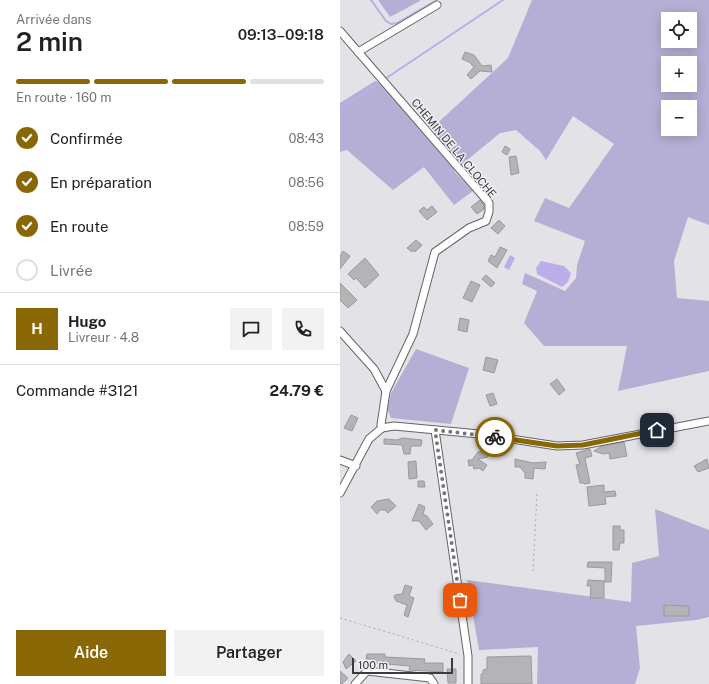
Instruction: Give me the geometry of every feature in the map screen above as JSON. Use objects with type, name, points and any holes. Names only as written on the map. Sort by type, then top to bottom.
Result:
[{"type":"street","points":[[340,31],[358,52],[437,5]]},
{"type":"street","name":"CHEMIN DE LA CLOCHE","points":[[358,52],[489,203],[486,221],[468,228],[435,252],[413,334],[386,391],[381,425],[382,428]]},
{"type":"street","points":[[340,331],[374,368],[386,391]]},
{"type":"street","points":[[340,493],[370,439],[382,428],[394,426],[479,434],[557,446],[583,445],[709,421]]},
{"type":"street","points":[[435,430],[468,656],[468,684]]},
{"type":"street","points":[[340,460],[356,466]]},
{"type":"street","points":[[355,684],[367,671],[430,678],[434,684]]},
{"type":"path","points":[[533,571],[537,493]]},
{"type":"path","points":[[340,618],[468,656]]},
{"type":"shaded area","points":[[378,0],[420,0],[420,1],[390,17]]},
{"type":"shaded area","points":[[532,0],[709,0],[709,225],[688,217],[674,261],[677,298],[709,301],[709,371],[618,391],[627,346],[544,346],[524,323],[537,291],[522,284],[525,273],[565,291],[576,278],[577,265],[585,241],[534,221],[545,198],[569,208],[614,144],[573,116],[546,160],[540,151],[516,130],[500,133],[454,171],[473,191],[454,205],[424,167],[393,190],[347,150],[340,152],[340,103],[375,81],[388,85],[430,130],[508,58]]},
{"type":"shaded area","points":[[510,255],[515,258],[509,270],[504,267]]},
{"type":"shaded area","points":[[541,261],[564,266],[571,273],[568,282],[562,287],[537,274],[536,268]]},
{"type":"shaded area","points":[[416,349],[469,368],[451,424],[391,418],[387,408],[391,393]]},
{"type":"shaded area","points":[[655,509],[709,530],[709,617],[696,620],[636,626],[640,668],[635,684],[537,684],[538,647],[479,650],[467,580],[631,602],[632,563],[659,556]]},
{"type":"building","points":[[465,52],[474,55],[482,66],[491,65],[492,72],[480,71],[471,79],[467,75],[474,67],[469,62],[462,59]]},
{"type":"building","points":[[505,146],[510,149],[507,155],[502,152]]},
{"type":"building","points":[[516,156],[519,173],[511,175],[509,157]]},
{"type":"building","points":[[480,200],[484,206],[484,209],[477,214],[471,207]]},
{"type":"building","points":[[432,206],[437,212],[427,220],[419,211],[424,207],[427,210]]},
{"type":"building","points":[[499,220],[505,226],[498,234],[491,228]]},
{"type":"building","points":[[416,240],[422,245],[415,252],[414,250],[412,252],[407,248]]},
{"type":"building","points":[[500,247],[507,250],[497,268],[488,261],[491,255],[495,257]]},
{"type":"building","points":[[343,251],[350,256],[340,269],[340,256]]},
{"type":"building","points":[[365,258],[379,275],[365,288],[356,278],[354,280],[348,274]]},
{"type":"building","points":[[486,275],[495,283],[491,287],[482,279]]},
{"type":"building","points":[[471,281],[480,285],[472,302],[463,298]]},
{"type":"building","points":[[340,283],[357,300],[348,308],[340,300]]},
{"type":"building","points":[[460,318],[469,320],[467,332],[458,330]]},
{"type":"building","points":[[486,357],[498,360],[494,373],[483,370]]},
{"type":"building","points":[[557,379],[565,390],[559,395],[550,384]]},
{"type":"building","points":[[493,393],[497,404],[490,406],[486,395]]},
{"type":"building","points":[[351,415],[358,418],[352,431],[344,428]]},
{"type":"building","points":[[402,438],[422,440],[421,446],[411,446],[410,454],[404,454],[402,445],[384,444],[384,439],[397,440]]},
{"type":"building","points":[[624,442],[627,456],[610,459],[609,453],[603,454],[594,451],[602,446]]},
{"type":"building","points":[[590,449],[592,456],[585,458],[590,483],[584,484],[580,483],[576,465],[580,464],[576,453]]},
{"type":"building","points":[[487,450],[488,457],[478,459],[487,465],[483,471],[479,468],[474,469],[473,465],[469,466],[468,460],[472,460],[478,452]]},
{"type":"building","points":[[515,459],[533,463],[546,462],[545,469],[534,468],[533,479],[525,478],[525,473],[520,467],[515,467]]},
{"type":"building","points":[[707,459],[709,468],[698,472],[694,466]]},
{"type":"building","points":[[416,461],[417,478],[409,479],[408,462]]},
{"type":"building","points":[[418,481],[424,481],[425,487],[418,487]]},
{"type":"building","points":[[604,485],[604,492],[615,491],[616,496],[605,497],[606,504],[589,506],[587,487]]},
{"type":"building","points":[[389,499],[396,506],[388,513],[385,510],[380,510],[377,514],[371,507],[377,501]]},
{"type":"building","points":[[419,504],[425,507],[423,514],[427,516],[433,524],[426,530],[419,521],[412,521]]},
{"type":"building","points":[[613,526],[620,526],[620,530],[624,530],[624,543],[620,543],[619,550],[613,550]]},
{"type":"building","points":[[588,562],[612,562],[611,582],[604,582],[604,598],[590,598],[591,586],[587,586],[588,580],[605,581],[605,568],[587,567]]},
{"type":"building","points":[[405,585],[412,587],[409,596],[414,598],[408,617],[404,615],[407,605],[396,601],[394,597],[395,595],[402,594]]},
{"type":"building","points":[[664,605],[689,606],[689,616],[664,616]]},
{"type":"building","points":[[349,654],[356,661],[346,669],[343,662]]},
{"type":"building","points":[[367,654],[385,654],[385,657],[425,659],[424,663],[443,663],[443,672],[409,670],[410,666],[374,663],[374,659],[366,659]]},
{"type":"building","points":[[531,656],[532,684],[481,684],[481,674],[483,674],[483,670],[487,669],[487,657]]},
{"type":"building","points":[[447,669],[456,669],[456,683],[448,683]]},
{"type":"building","points":[[340,671],[348,678],[342,684],[340,684]]},
{"type":"waterway","points":[[371,0],[386,21],[391,24],[397,23],[437,0]]},
{"type":"waterway","points":[[385,79],[503,0]]},
{"type":"waterway","points":[[340,108],[381,82]]},
{"type":"way so far","points":[[460,600],[435,430],[495,437]]},
{"type":"route","points":[[495,437],[557,446],[583,445],[657,430]]}]
